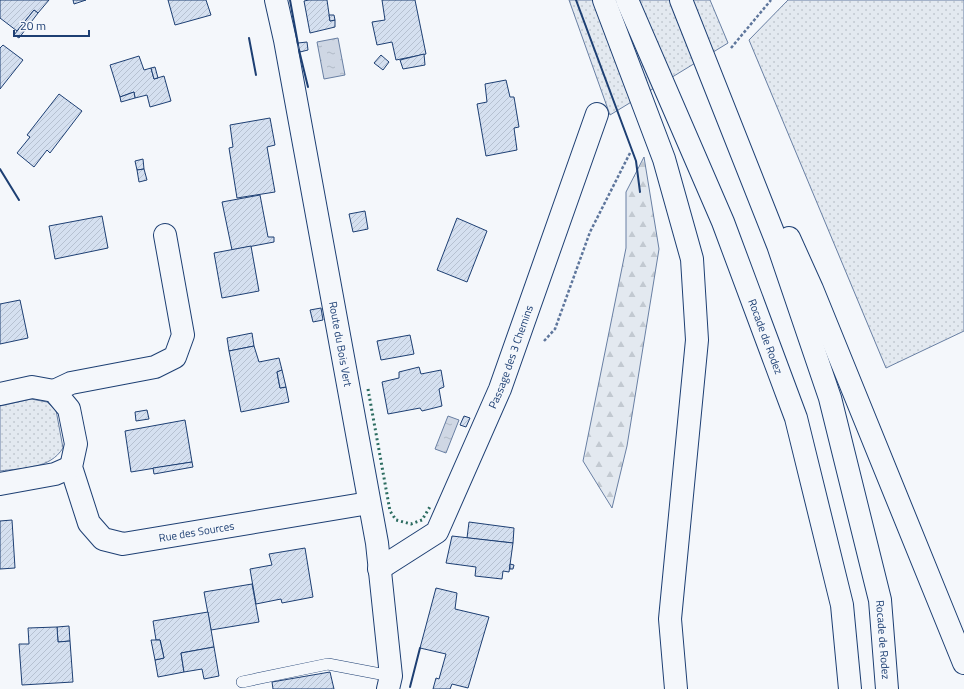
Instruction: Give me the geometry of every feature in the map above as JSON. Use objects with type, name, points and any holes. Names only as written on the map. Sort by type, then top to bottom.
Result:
[{"type":"main road","name":"Route du Bois Vert","points":[[276,0],[285,40],[369,503],[380,569],[393,685]]},
{"type":"main road","points":[[604,0],[664,159],[692,259],[697,340],[670,620],[676,689]]},
{"type":"main road","name":"Rocade de Rodez","points":[[627,0],[723,222],[796,418],[842,605],[850,689]]},
{"type":"main road","points":[[684,6],[812,289],[964,663]]},
{"type":"main road","name":"Rocade de Rodez","points":[[684,6],[778,245],[830,398],[880,600],[887,689]]},
{"type":"main road","name":"Passage des 3 Chemins","points":[[380,569],[437,532],[500,389],[597,114]]},
{"type":"main road","points":[[0,394],[32,387],[54,391],[71,383],[155,367],[175,357],[183,335],[165,234]]},
{"type":"main road","points":[[0,484],[55,474],[71,467],[76,444],[69,410],[54,391]]},
{"type":"main road","name":"Rue des Sources","points":[[71,467],[89,523],[104,539],[123,544],[369,503]]},
{"type":"lane","points":[[242,682],[328,664],[393,685]]},
{"type":"path","points":[[732,48],[771,0]]},
{"type":"path","points":[[540,345],[555,329],[590,232],[631,151]]},
{"type":"green space","points":[[569,0],[710,0],[728,43],[610,115]]},
{"type":"green space","points":[[788,0],[964,0],[964,331],[886,368],[749,40]]},
{"type":"green space","points":[[644,157],[659,249],[627,446],[612,508],[583,461],[626,248],[626,192]]},
{"type":"green space","points":[[31,399],[47,402],[56,410],[63,448],[58,455],[43,464],[27,468],[0,471],[0,406]]},
{"type":"water","points":[[338,38],[345,75],[324,79],[317,42]]},
{"type":"water","points":[[448,416],[459,420],[446,453],[435,449]]},
{"type":"building","points":[[0,0],[49,0],[38,13],[34,10],[17,31],[0,18]]},
{"type":"building","points":[[73,0],[86,0],[74,4]]},
{"type":"building","points":[[168,0],[206,0],[211,15],[175,25]]},
{"type":"building","points":[[327,0],[330,21],[335,20],[335,27],[310,33],[304,1]]},
{"type":"building","points":[[382,0],[415,0],[426,54],[396,60],[392,42],[377,45],[372,22],[385,20]]},
{"type":"building","points":[[34,10],[38,13],[19,38],[14,35]]},
{"type":"building","points":[[329,15],[334,15],[335,20],[330,21]]},
{"type":"building","points":[[307,42],[308,50],[300,52],[298,43]]},
{"type":"building","points":[[3,45],[23,60],[0,89],[0,48]]},
{"type":"building","points":[[424,54],[425,65],[403,69],[400,60]]},
{"type":"building","points":[[381,55],[389,62],[383,70],[374,63]]},
{"type":"building","points":[[139,56],[144,70],[151,68],[154,79],[164,76],[171,101],[150,107],[147,95],[135,98],[134,92],[120,97],[110,65]]},
{"type":"building","points":[[155,67],[158,78],[154,79],[151,68]]},
{"type":"building","points":[[506,80],[510,97],[514,97],[519,127],[514,128],[517,150],[486,156],[477,104],[487,102],[485,84]]},
{"type":"building","points":[[134,92],[135,98],[121,102],[120,97]]},
{"type":"building","points":[[59,94],[82,111],[50,153],[47,150],[34,167],[17,153],[30,137],[27,135]]},
{"type":"building","points":[[270,118],[275,145],[267,147],[275,192],[237,198],[229,148],[233,147],[230,125]]},
{"type":"building","points":[[143,159],[144,169],[137,170],[135,161]]},
{"type":"building","points":[[144,169],[147,180],[139,182],[137,170]]},
{"type":"building","points":[[260,195],[268,237],[274,237],[274,242],[232,250],[222,202]]},
{"type":"building","points":[[365,211],[368,229],[353,232],[349,214]]},
{"type":"building","points":[[102,216],[108,248],[55,259],[49,226]]},
{"type":"building","points":[[457,218],[487,231],[467,282],[437,270]]},
{"type":"building","points":[[251,246],[259,291],[222,298],[214,253]]},
{"type":"building","points":[[20,300],[28,338],[0,344],[0,304]]},
{"type":"building","points":[[321,308],[323,320],[313,322],[310,310]]},
{"type":"building","points":[[252,333],[254,346],[229,351],[227,338]]},
{"type":"building","points":[[410,335],[414,354],[381,360],[377,341]]},
{"type":"building","points":[[254,346],[259,362],[279,358],[282,370],[277,372],[280,388],[286,387],[289,402],[241,412],[229,351]]},
{"type":"building","points":[[419,367],[421,374],[441,370],[444,387],[439,389],[442,406],[422,411],[420,408],[388,414],[382,382],[399,378],[399,372]]},
{"type":"building","points":[[282,370],[286,387],[280,388],[277,372]]},
{"type":"building","points":[[147,410],[149,419],[136,421],[135,412]]},
{"type":"building","points":[[464,416],[470,418],[466,427],[460,425]]},
{"type":"building","points":[[185,420],[192,462],[131,472],[125,431]]},
{"type":"building","points":[[192,462],[193,467],[154,474],[153,468]]},
{"type":"building","points":[[12,520],[15,568],[0,569],[0,521]]},
{"type":"building","points":[[469,522],[514,528],[513,543],[467,538]]},
{"type":"building","points":[[452,536],[513,543],[509,572],[503,571],[502,579],[475,576],[476,567],[446,563]]},
{"type":"building","points":[[305,548],[313,597],[282,603],[281,599],[256,604],[250,569],[272,565],[269,554]]},
{"type":"building","points":[[510,564],[514,565],[513,569],[510,569]]},
{"type":"building","points":[[252,584],[259,622],[211,630],[204,592]]},
{"type":"building","points":[[436,588],[457,593],[455,609],[489,617],[468,688],[452,684],[450,689],[433,689],[436,678],[439,679],[446,654],[420,648]]},
{"type":"building","points":[[208,612],[214,647],[181,653],[184,672],[158,677],[155,660],[164,658],[160,640],[156,640],[153,621]]},
{"type":"building","points":[[69,626],[70,641],[58,642],[57,627]]},
{"type":"building","points":[[57,627],[58,642],[70,641],[73,682],[22,685],[19,644],[29,644],[28,628]]},
{"type":"building","points":[[151,640],[160,640],[164,658],[155,660]]},
{"type":"building","points":[[214,647],[219,676],[204,679],[202,669],[184,672],[181,653]]},
{"type":"building","points":[[330,672],[334,689],[273,689],[272,682]]},
{"type":"hedge","points":[[368,389],[390,511],[396,520],[411,524],[422,520],[431,505]]},
{"type":"wall","points":[[290,0],[298,44]]},
{"type":"wall","points":[[576,0],[636,161],[640,192]]},
{"type":"wall","points":[[249,38],[256,75]]},
{"type":"wall","points":[[299,50],[308,87]]},
{"type":"wall","points":[[0,169],[19,200]]},
{"type":"wall","points":[[410,687],[420,648]]}]
